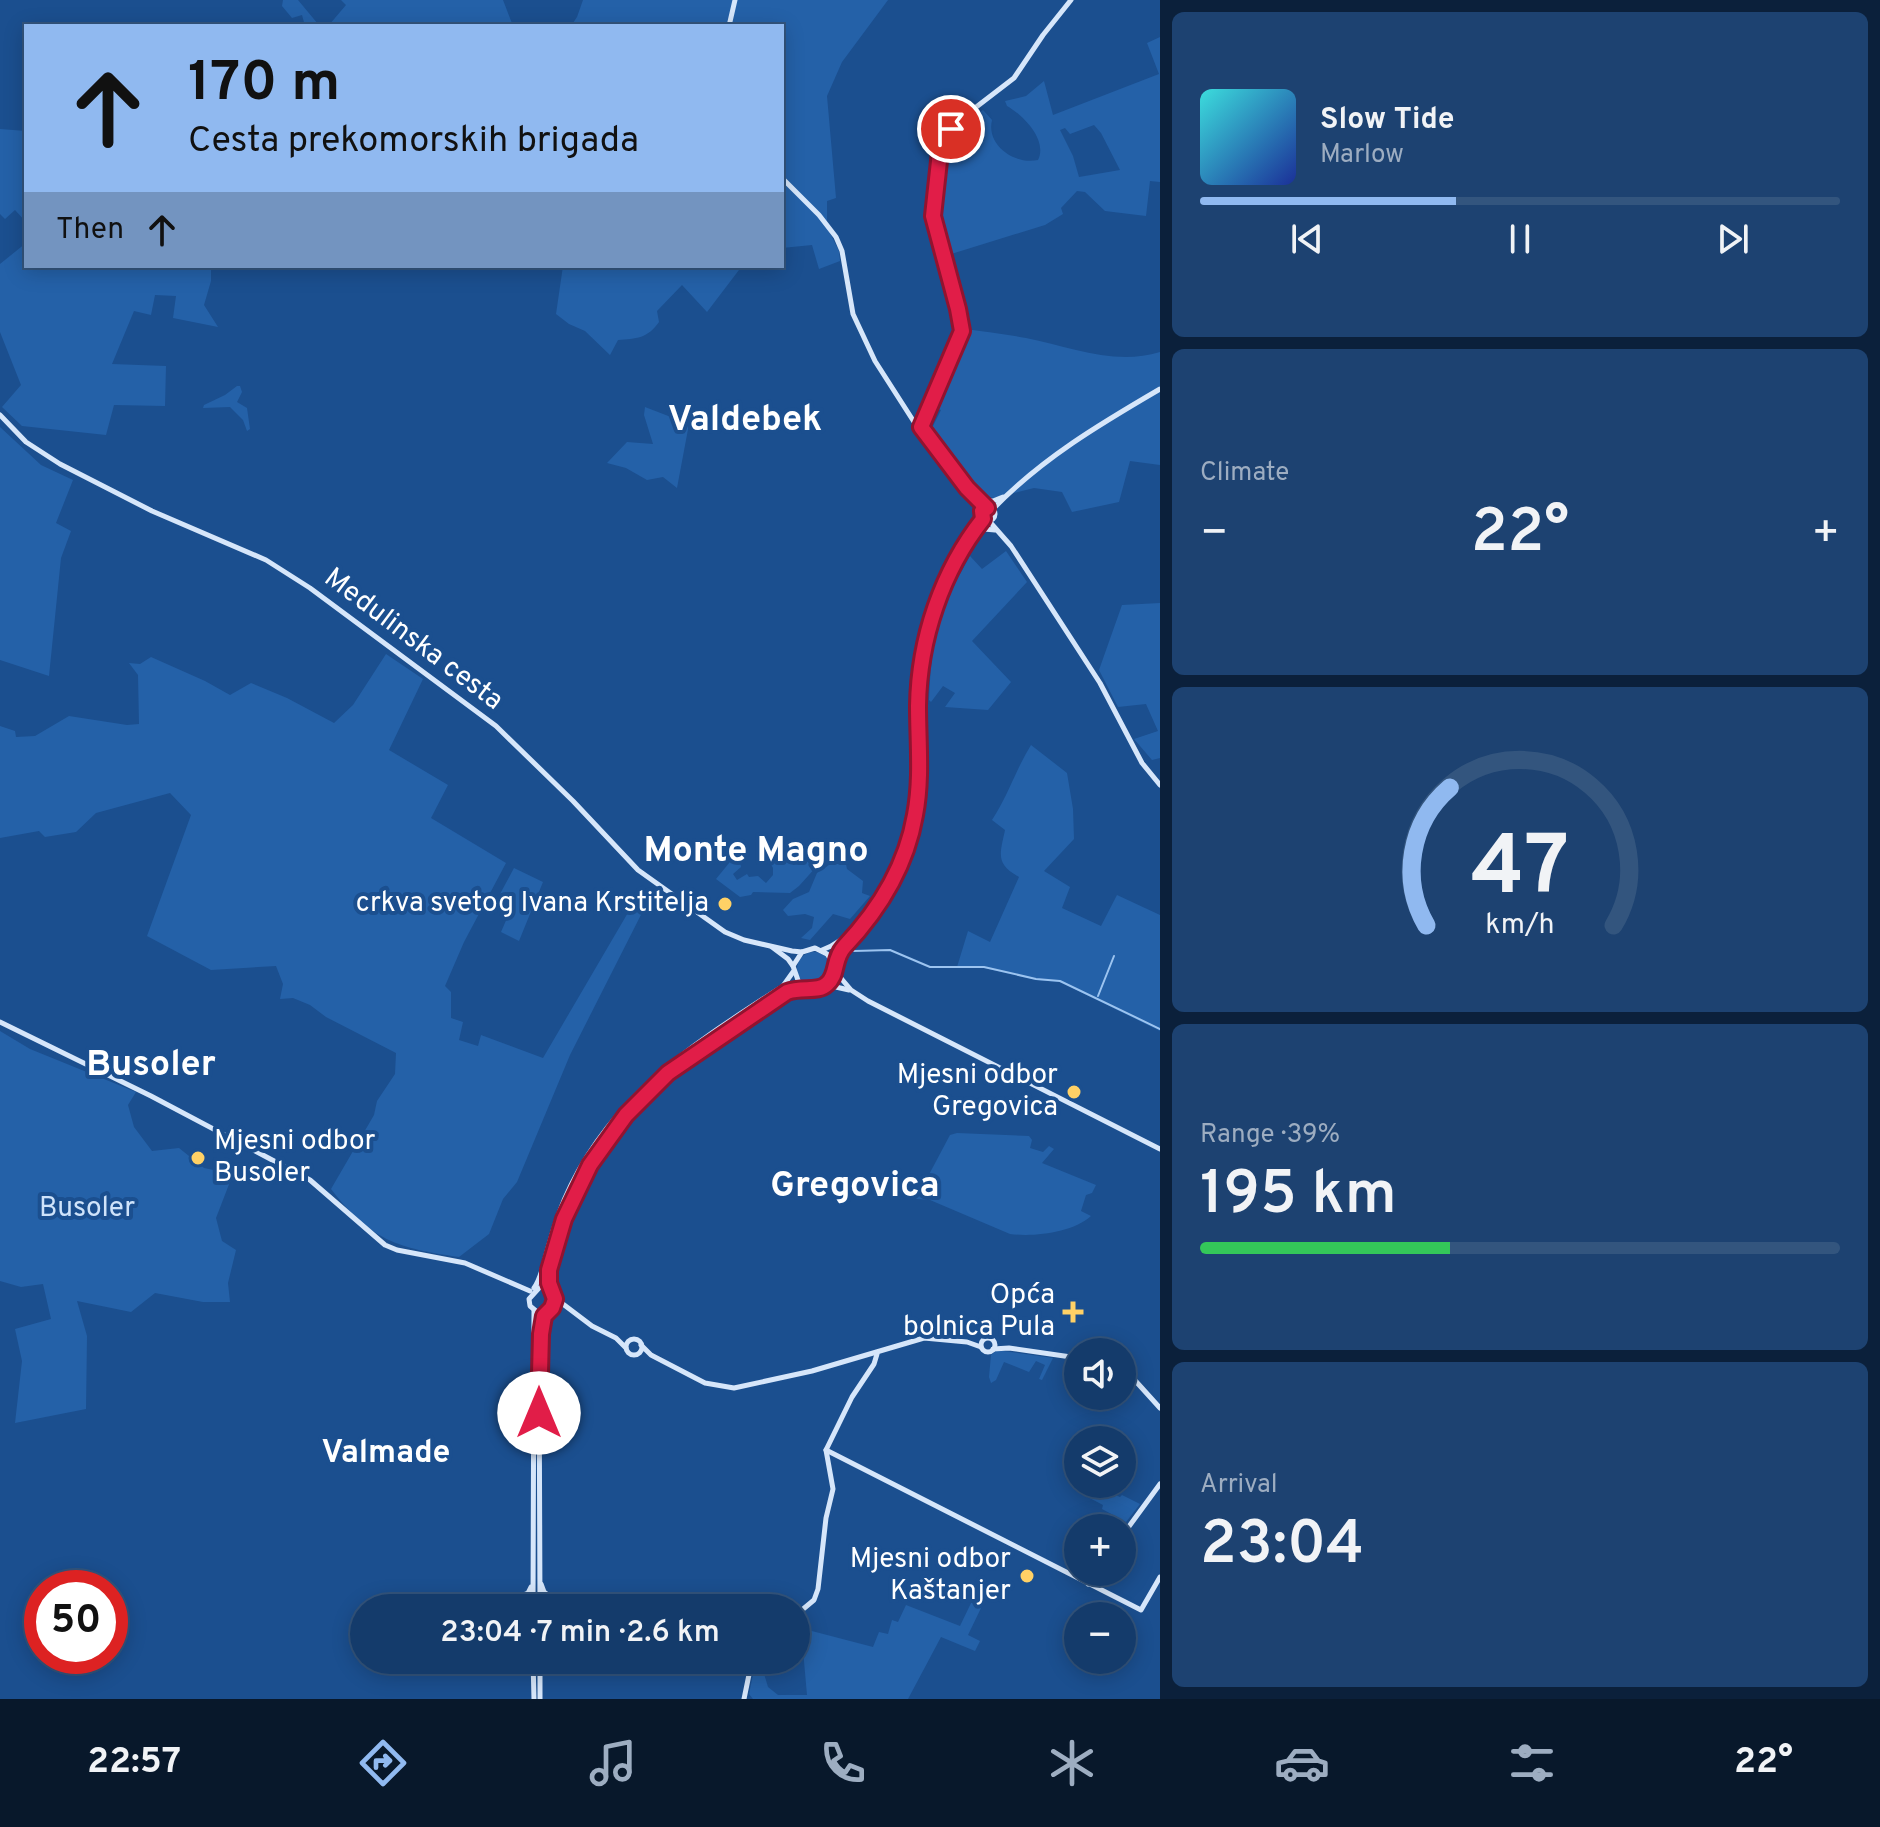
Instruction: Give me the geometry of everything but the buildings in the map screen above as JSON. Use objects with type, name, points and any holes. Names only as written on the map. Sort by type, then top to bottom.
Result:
[{"type":"main road","points":[[729,24],[735,0]]},
{"type":"main road","points":[[920,425],[945,375],[962,331],[934,225],[934,194],[943,143],[958,121],[1014,78],[1071,0]]},
{"type":"main road","points":[[784,180],[836,237],[842,251],[853,314],[875,361],[967,488],[988,509],[989,519]]},
{"type":"main road","points":[[988,509],[1074,441],[1160,389]]},
{"type":"main road","name":"Medulinska cesta","points":[[0,415],[26,442],[60,464],[172,521],[266,560],[310,588],[496,726],[645,876],[730,935],[802,952]]},
{"type":"main road","points":[[967,488],[988,509],[989,519],[1100,683],[1142,763],[1160,785]]},
{"type":"main road","points":[[980,500],[993,501],[1007,494]]},
{"type":"main road","points":[[826,985],[842,949],[881,903],[906,850],[918,795],[919,690],[925,645],[942,590],[970,537],[989,519]]},
{"type":"main road","points":[[970,537],[984,529],[1000,532]]},
{"type":"main road","points":[[822,950],[842,940],[863,917],[906,850]]},
{"type":"main road","points":[[767,945],[782,954],[804,987]]},
{"type":"main road","points":[[651,1355],[631,1354],[616,1338],[573,1313],[551,1293],[546,1284],[546,1269],[557,1217],[570,1187],[620,1110],[664,1068],[695,1044],[783,986],[802,952],[815,948],[822,950],[851,990]]},
{"type":"main road","points":[[534,1594],[537,1333],[532,1311],[526,1305],[546,1269],[576,1190],[607,1138],[668,1073],[697,1051],[787,992],[826,985],[851,990],[1160,1149]]},
{"type":"main road","points":[[0,1022],[151,1096],[310,1180],[385,1245],[465,1263],[508,1283],[551,1293]]},
{"type":"main road","points":[[508,1283],[528,1300]]},
{"type":"main road","points":[[537,1333],[551,1293]]},
{"type":"main road","points":[[532,1311],[573,1313]]},
{"type":"main road","points":[[616,1338],[637,1340],[651,1355],[705,1383],[722,1387],[763,1383],[929,1338],[967,1342],[986,1351],[1009,1348],[1064,1356]]},
{"type":"main road","points":[[967,1342],[989,1338],[1009,1348]]},
{"type":"main road","points":[[981,1347],[983,1339]]},
{"type":"main road","points":[[626,1348],[630,1340]]},
{"type":"main road","points":[[993,1349],[994,1341]]},
{"type":"main road","points":[[637,1353],[641,1345]]},
{"type":"main road","points":[[810,1603],[816,1598],[832,1496],[833,1484],[826,1450],[852,1397],[871,1370],[876,1353]]},
{"type":"main road","points":[[858,1359],[866,1362],[871,1370]]},
{"type":"main road","points":[[1136,1381],[1160,1408]]},
{"type":"main road","points":[[826,1450],[1064,1572]]},
{"type":"main road","points":[[1136,1517],[1160,1484]]},
{"type":"main road","points":[[1092,1586],[1141,1610],[1160,1577]]},
{"type":"main road","points":[[526,1594],[536,1580]]},
{"type":"main road","points":[[536,1580],[547,1594]]},
{"type":"main road","points":[[536,1580],[538,1594]]},
{"type":"main road","points":[[533,1674],[534,1699]]},
{"type":"main road","points":[[540,1674],[540,1699]]},
{"type":"main road","points":[[744,1699],[749,1674]]},
{"type":"green space","points":[[283,0],[298,0],[318,24],[304,24],[302,15],[292,18],[282,6]]},
{"type":"green space","points":[[341,0],[503,0],[512,24],[330,24],[346,5]]},
{"type":"green space","points":[[583,0],[888,0],[842,62],[827,96],[836,198],[827,201],[827,227],[839,251],[840,261],[819,269],[812,245],[784,248],[784,24],[572,24]]},
{"type":"green space","points":[[1160,37],[1160,182],[1150,181],[1146,216],[1105,211],[1085,192],[1077,191],[1061,208],[1063,214],[1045,225],[948,255],[936,218],[945,150],[968,118],[983,110],[992,120],[993,138],[1004,151],[1020,159],[1038,160],[1040,144],[1037,136],[1005,101],[1026,96],[1044,81],[1053,115],[1159,74],[1147,43]],"holes":[[[1094,125],[1120,170],[1079,177],[1060,130],[1065,128],[1070,134]]]},
{"type":"green space","points":[[0,129],[24,131],[24,220],[15,210],[5,219],[0,214]]},
{"type":"green space","points":[[24,245],[24,268],[211,268],[211,281],[204,305],[218,327],[173,318],[176,296],[155,295],[151,315],[134,311],[112,364],[166,366],[165,406],[114,405],[106,435],[22,426],[2,407],[21,385],[0,332],[0,264]]},
{"type":"green space","points":[[563,268],[740,268],[707,312],[682,285],[657,311],[659,322],[655,327],[641,337],[618,340],[610,355],[585,331],[556,314]]},
{"type":"green space","points":[[965,329],[1110,356],[1143,356],[1160,352],[1160,465],[1130,461],[1119,502],[1072,512],[1062,492],[1034,488],[995,498],[977,496],[926,432],[933,426],[941,410],[934,408]]},
{"type":"green space","points":[[237,386],[242,392],[237,402],[247,408],[250,429],[247,431],[243,420],[230,407],[203,408]]},
{"type":"green space","points":[[645,407],[689,424],[677,488],[663,477],[647,480],[626,468],[607,463],[627,442],[653,444],[644,415]]},
{"type":"green space","points":[[0,427],[41,465],[73,480],[56,523],[71,531],[61,558],[49,676],[0,660]]},
{"type":"green space","points":[[1006,551],[1027,582],[972,641],[1011,682],[988,710],[945,707],[955,693],[943,686],[931,702],[929,689],[934,645],[951,591],[970,556],[982,569]]},
{"type":"green space","points":[[1160,603],[1160,758],[1152,760],[1134,739],[1158,731],[1146,704],[1118,707],[1099,670],[1122,605]]},
{"type":"green space","points":[[386,654],[423,679],[389,750],[448,785],[431,818],[506,863],[464,942],[445,986],[451,992],[451,1018],[463,1022],[459,1040],[478,1046],[481,1035],[543,1058],[643,887],[651,895],[570,1055],[517,1182],[503,1199],[489,1234],[459,1257],[419,1250],[387,1239],[359,1220],[331,1189],[374,1115],[377,1101],[395,1074],[396,1053],[326,1017],[310,1005],[293,998],[280,999],[283,984],[276,966],[211,970],[147,936],[191,815],[170,793],[96,813],[76,832],[45,837],[39,831],[0,838],[0,726],[15,731],[16,737],[35,736],[69,716],[139,724],[138,675],[129,663],[140,664],[151,657],[230,695],[251,683],[334,723],[353,705]]},
{"type":"green space","points":[[1031,745],[1067,773],[1074,839],[1044,871],[1070,887],[1062,908],[1101,926],[1117,895],[1160,915],[1160,1031],[1060,982],[984,968],[957,967],[968,931],[990,942],[1019,877],[1003,863],[1001,852],[1005,830],[992,820]]},
{"type":"green space","points":[[788,851],[826,856],[790,893],[753,892],[740,897],[716,879],[734,857],[740,860],[741,867],[733,874],[737,880],[747,874],[749,877],[758,876],[766,883],[773,875],[767,857]]},
{"type":"green space","points":[[844,855],[847,869],[863,881],[862,893],[870,896],[850,919],[833,914],[810,940],[801,938],[812,928],[814,917],[805,914],[788,916],[783,910],[793,899],[809,892],[817,873]]},
{"type":"green space","points":[[514,868],[543,882],[519,941],[501,932],[514,902],[500,894]]},
{"type":"green space","points":[[814,952],[826,957],[831,969],[826,981],[814,986],[802,981],[797,969],[802,957]]},
{"type":"green space","name":"Busoler","points":[[0,1031],[30,1049],[136,1092],[128,1105],[134,1127],[152,1151],[179,1148],[204,1168],[233,1174],[216,1218],[222,1241],[236,1250],[228,1283],[230,1302],[203,1302],[155,1293],[131,1312],[77,1301],[87,1336],[86,1409],[15,1423],[22,1361],[15,1329],[51,1319],[43,1284],[21,1287],[0,1281]]},
{"type":"green space","points":[[950,1135],[1029,1136],[1032,1140],[1030,1148],[1043,1152],[1049,1146],[1054,1149],[1042,1163],[1096,1185],[1092,1193],[1086,1195],[1081,1211],[1091,1216],[1074,1226],[1052,1232],[1010,1234],[930,1200],[916,1199]]},
{"type":"green space","points":[[996,1351],[1053,1358],[1042,1380],[1039,1379],[1045,1365],[1036,1361],[1029,1372],[1004,1362],[996,1380],[991,1383],[991,1355]]},
{"type":"green space","points":[[1090,1498],[1128,1498],[1140,1504],[1132,1514],[1111,1514],[1102,1509],[1103,1505]]},
{"type":"green space","points":[[972,1601],[982,1606],[968,1635],[980,1641],[975,1651],[941,1637],[908,1699],[753,1699],[749,1694],[753,1674],[764,1674],[768,1687],[778,1695],[807,1695],[805,1674],[810,1674],[810,1631],[873,1647],[879,1632],[888,1634],[892,1620],[898,1622],[906,1605],[960,1626]]},
{"type":"waterway","points":[[854,951],[890,950],[930,967],[984,967],[1060,981],[1160,1029]]},
{"type":"waterway","points":[[1098,996],[1114,956]]},
{"type":"place","name":"crkva svetog Ivana Krstitelja","points":[[725,904]]},
{"type":"place","name":"Mjesni odbor Gregovica","points":[[1074,1092]]},
{"type":"place","name":"Mjesni odbor Busoler","points":[[198,1158]]},
{"type":"place","name":"Opća bolnica Pula","points":[[1073,1312]]},
{"type":"place","name":"Mjesni odbor Kaštanjer","points":[[1027,1576]]},
{"type":"district","name":"Valdebek","points":[[745,421]]},
{"type":"district","name":"Monte Magno","points":[[756,852]]},
{"type":"district","name":"Busoler","points":[[151,1066]]},
{"type":"district","name":"Gregovica","points":[[855,1187]]},
{"type":"district","name":"Valmade","points":[[386,1454]]},
{"type":"route","points":[[539,1413],[539,1348],[544,1316],[555,1299],[550,1287],[549,1270],[576,1190],[607,1138],[644,1095],[697,1051],[787,992],[799,987],[815,989],[826,985],[832,978],[842,949],[881,903],[906,850],[917,805],[919,690],[929,627],[949,575],[983,519],[982,511],[987,508],[967,488],[921,427],[962,331],[933,216],[940,152],[951,129]]}]
